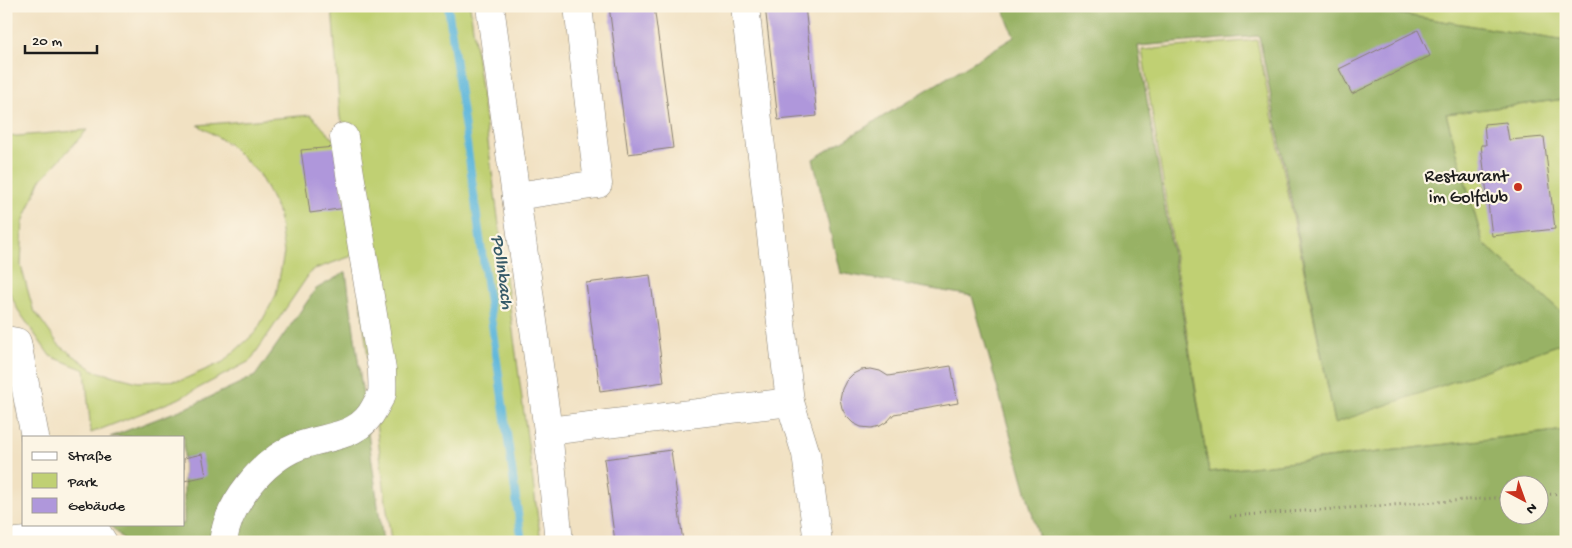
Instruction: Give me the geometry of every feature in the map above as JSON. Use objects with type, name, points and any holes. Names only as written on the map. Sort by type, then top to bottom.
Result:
[{"type":"street","points":[[490,6],[548,431],[559,542]]},
{"type":"street","points":[[516,196],[598,184],[578,6]]},
{"type":"street","points":[[745,6],[790,402],[806,454],[818,542]]},
{"type":"street","points":[[223,542],[228,517],[240,496],[260,474],[280,456],[299,446],[337,436],[358,428],[370,416],[382,393],[382,370],[344,137]]},
{"type":"street","points":[[6,340],[17,342],[36,436]]},
{"type":"street","points":[[548,431],[790,402]]},
{"type":"street","points":[[17,542],[54,531],[98,534],[103,542]]},
{"type":"path","points":[[1550,494],[1566,493]]},
{"type":"path","points":[[1230,516],[1500,498]]},
{"type":"green space","points":[[332,6],[470,6],[541,542],[391,542],[355,255],[312,270],[250,361],[178,399],[91,433],[85,370],[50,356],[18,310],[9,291],[6,279],[6,137],[87,130],[40,181],[23,222],[21,266],[33,309],[59,345],[95,371],[138,382],[182,380],[223,362],[256,332],[276,295],[284,253],[278,211],[259,174],[229,144],[198,125],[311,115],[333,139],[354,134],[340,118]]},
{"type":"green space","points":[[1002,6],[1396,6],[1399,14],[1566,41],[1566,99],[1446,114],[1483,243],[1566,316],[1566,342],[1335,423],[1259,36],[1138,46],[1209,472],[1566,430],[1566,542],[1040,542],[972,296],[840,273],[813,159],[1014,37]]},
{"type":"green space","points":[[1399,6],[1566,6],[1566,41],[1399,14]]},
{"type":"green space","points":[[1257,40],[1335,422],[1566,342],[1566,430],[1209,472],[1142,50]]},
{"type":"green space","points":[[1566,99],[1566,316],[1483,243],[1446,114]]},
{"type":"green space","points":[[346,272],[383,542],[126,542],[111,526],[185,526],[185,436],[113,436],[193,405],[255,376],[316,289]]},
{"type":"building","points":[[609,6],[654,6],[673,148],[628,154]]},
{"type":"building","points":[[765,6],[805,6],[817,116],[778,120]]},
{"type":"building","points":[[1418,30],[1430,56],[1352,94],[1339,69]]},
{"type":"building","name":"Restaurant im Golfclub","points":[[1506,122],[1509,140],[1544,137],[1555,229],[1492,236],[1481,145],[1486,145],[1484,124]]},
{"type":"building","points":[[335,147],[346,208],[310,213],[301,150]]},
{"type":"building","points":[[650,275],[664,382],[600,391],[586,283]]},
{"type":"building","points":[[951,366],[958,403],[894,414],[880,426],[871,428],[861,427],[853,423],[846,416],[842,408],[840,399],[846,381],[853,374],[861,370],[871,369],[880,371],[888,376]]},
{"type":"building","points":[[671,450],[683,542],[615,542],[604,459]]},
{"type":"building","points":[[202,454],[206,476],[185,481],[185,458]]},
{"type":"waterway","name":"Pollnbach","points":[[448,6],[522,542]]},
{"type":"place","name":"Restaurant im Golfclub","points":[[1518,187]]}]
